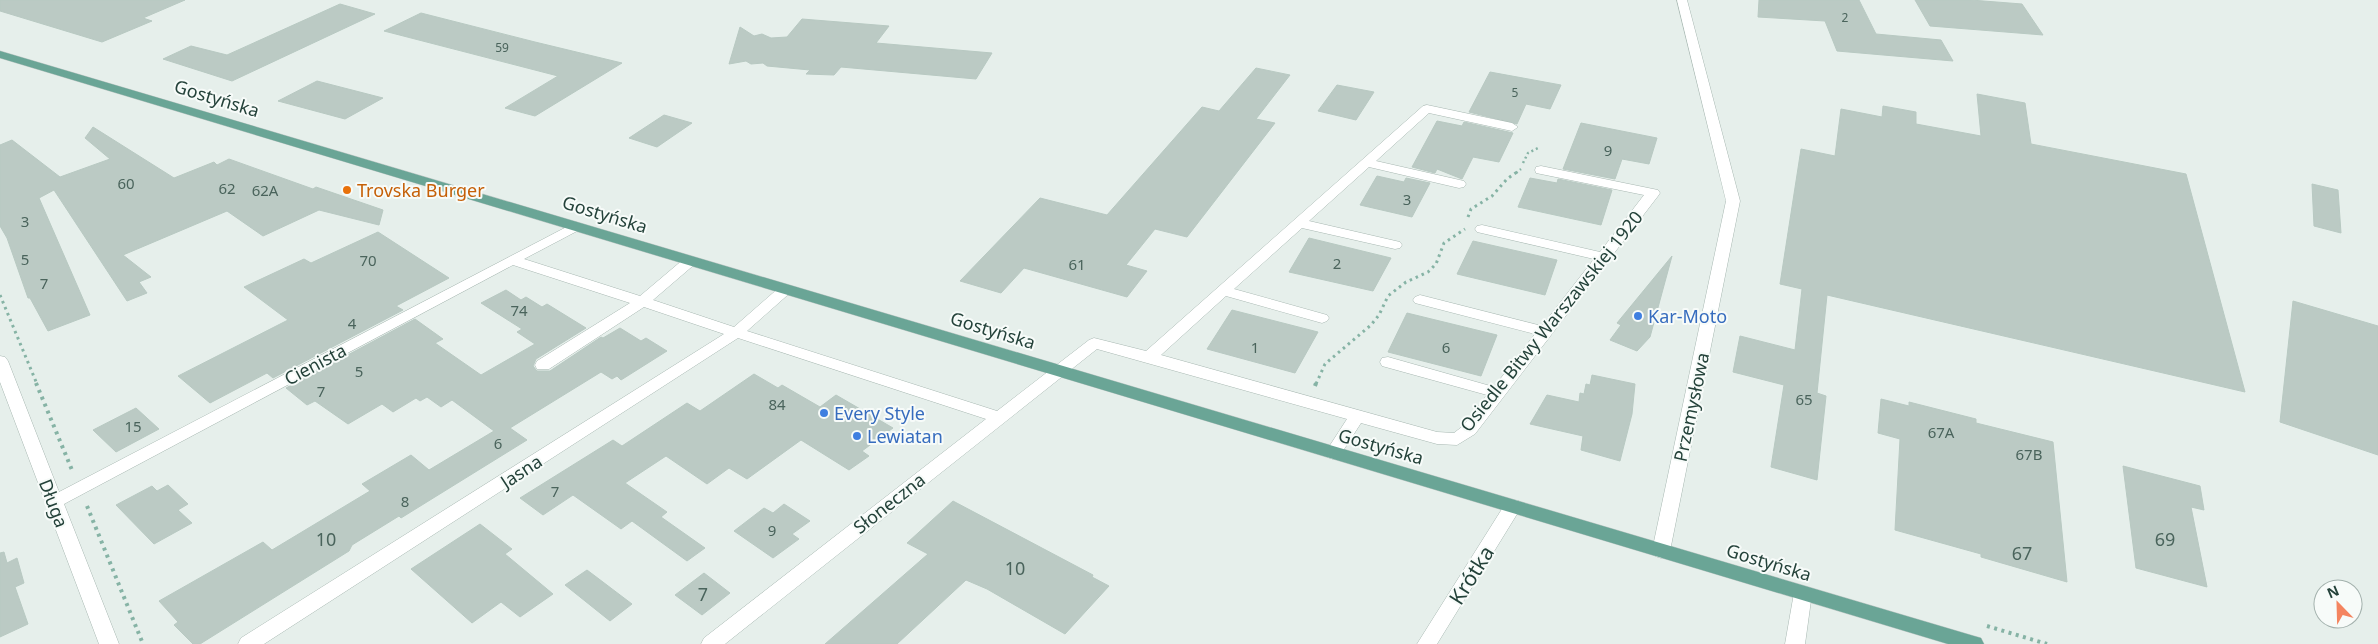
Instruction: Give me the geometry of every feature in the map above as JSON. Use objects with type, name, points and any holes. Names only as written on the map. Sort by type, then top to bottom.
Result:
[{"type":"main road","name":"Gostyńska","points":[[0,54],[1974,644]]},
{"type":"street","name":"Przemysłowa","points":[[1661,551],[1733,201],[1682,0]]},
{"type":"street","points":[[1149,358],[1427,109],[1512,127]]},
{"type":"street","points":[[1368,163],[1459,184]]},
{"type":"street","name":"Osiedle Bitwy Warszawskiej 1920","points":[[1057,370],[1094,342],[1437,438],[1457,438],[1469,430],[1653,193],[1541,170]]},
{"type":"street","points":[[1299,223],[1395,245]]},
{"type":"street","name":"Cienista","points":[[54,502],[576,226]]},
{"type":"street","points":[[1482,229],[1604,257]]},
{"type":"street","points":[[512,260],[998,417]]},
{"type":"street","points":[[543,365],[642,302],[690,261]]},
{"type":"street","name":"Jasna","points":[[248,644],[737,332],[786,289]]},
{"type":"street","points":[[1224,291],[1322,318]]},
{"type":"street","points":[[1420,300],[1546,332]]},
{"type":"street","name":"Długa","points":[[0,361],[109,644]]},
{"type":"street","points":[[1388,362],[1498,392]]},
{"type":"street","name":"Słoneczna","points":[[721,642],[1057,370]]},
{"type":"street","points":[[1333,453],[1356,416]]},
{"type":"street","name":"Krótka","points":[[1427,644],[1513,506]]},
{"type":"street","points":[[1795,644],[1803,593]]},
{"type":"path","points":[[1306,402],[1325,364],[1371,325],[1379,316],[1388,296],[1397,288],[1428,272],[1436,264],[1444,243],[1466,228],[1471,209],[1492,196],[1506,179],[1521,170],[1528,153],[1538,148]]},
{"type":"path","points":[[0,295],[74,475]]},
{"type":"path","points":[[85,501],[143,644]]},
{"type":"building","points":[[0,0],[185,0],[143,18],[152,21],[102,42],[0,11]]},
{"type":"building","points":[[1759,0],[1859,0],[1876,34],[1941,40],[1953,61],[1837,51],[1825,21],[1758,17]]},
{"type":"building","points":[[1915,0],[1971,0],[2022,4],[2043,35],[1930,26]]},
{"type":"building","points":[[340,4],[375,14],[232,81],[163,59],[191,46],[227,55]]},
{"type":"building","points":[[421,13],[622,63],[535,116],[505,108],[558,76],[384,31]]},
{"type":"building","points":[[802,19],[889,26],[876,43],[992,53],[976,79],[841,67],[834,75],[806,74],[810,70],[767,66],[763,63],[751,64],[746,61],[729,64],[740,27],[754,36],[762,34],[771,38],[787,37]]},
{"type":"building","points":[[1256,68],[1290,75],[1256,119],[1275,123],[1187,237],[1155,229],[1126,265],[1147,271],[1127,297],[1024,268],[1001,293],[960,281],[1040,198],[1107,215],[1202,107],[1219,111]]},
{"type":"building","points":[[1490,72],[1561,85],[1550,109],[1526,104],[1517,124],[1469,112]]},
{"type":"building","points":[[317,81],[383,98],[345,119],[278,101]]},
{"type":"building","points":[[1337,85],[1374,92],[1356,120],[1318,111]]},
{"type":"building","points":[[1977,94],[2025,103],[2031,144],[2186,174],[2245,392],[1827,295],[1817,393],[1826,396],[1817,480],[1771,467],[1784,385],[1733,372],[1740,336],[1795,350],[1802,289],[1780,284],[1801,149],[1835,156],[1841,109],[1882,117],[1883,106],[1916,112],[1916,124],[1981,136]]},
{"type":"building","points":[[664,115],[692,123],[657,147],[629,138]]},
{"type":"building","points":[[1437,121],[1462,126],[1464,122],[1513,133],[1499,162],[1473,157],[1462,179],[1437,169],[1435,173],[1412,167]]},
{"type":"building","points":[[1581,123],[1657,138],[1649,164],[1622,159],[1615,179],[1563,169]]},
{"type":"building","points":[[93,127],[174,178],[214,162],[217,165],[229,159],[313,189],[316,187],[383,210],[379,225],[319,210],[263,236],[227,211],[123,255],[151,277],[139,282],[147,293],[127,301],[54,190],[39,198],[90,315],[48,331],[30,298],[28,298],[7,238],[0,226],[0,145],[12,140],[60,177],[110,159],[85,138]]},
{"type":"building","points":[[1377,176],[1404,182],[1406,178],[1430,183],[1412,217],[1360,205]]},
{"type":"building","points":[[1530,178],[1557,183],[1558,179],[1612,190],[1601,225],[1518,207]]},
{"type":"building","points":[[2312,184],[2338,190],[2341,233],[2314,226]]},
{"type":"building","points":[[378,232],[449,278],[396,306],[403,310],[273,378],[267,373],[210,403],[178,376],[288,320],[244,287],[304,259],[311,263]]},
{"type":"building","points":[[1309,238],[1391,258],[1373,291],[1289,272]]},
{"type":"building","points":[[1473,241],[1557,260],[1545,295],[1457,274]]},
{"type":"building","name":"Kar-Moto","points":[[1672,256],[1650,337],[1637,351],[1610,340],[1621,325],[1617,323]]},
{"type":"building","points":[[506,290],[521,300],[526,297],[542,307],[547,304],[586,328],[536,359],[533,366],[537,371],[550,371],[601,337],[603,338],[620,328],[641,341],[646,338],[667,351],[621,380],[617,376],[612,379],[601,372],[510,428],[527,440],[401,518],[399,516],[352,545],[349,551],[200,644],[193,644],[174,625],[178,622],[159,601],[263,542],[272,550],[370,491],[362,484],[411,455],[429,470],[494,431],[452,400],[441,407],[427,397],[420,401],[416,398],[393,412],[382,404],[348,424],[315,401],[307,405],[286,388],[415,319],[443,339],[435,343],[481,375],[535,344],[517,332],[522,329],[481,303]]},
{"type":"building","points":[[2293,301],[2378,326],[2378,455],[2280,422]]},
{"type":"building","points":[[1232,310],[1318,332],[1295,373],[1207,349]]},
{"type":"building","points":[[1407,313],[1497,335],[1481,376],[1388,352]]},
{"type":"building","points":[[754,374],[778,388],[782,385],[820,407],[836,395],[893,428],[862,451],[869,456],[849,470],[801,440],[747,479],[729,468],[707,484],[666,456],[625,483],[667,512],[661,517],[705,548],[687,561],[632,521],[621,529],[573,495],[543,515],[520,498],[613,440],[622,446],[687,403],[700,411]]},
{"type":"building","points":[[1592,375],[1635,384],[1632,414],[1620,461],[1581,450],[1583,436],[1530,424],[1547,395],[1579,402],[1580,393],[1584,394],[1586,384],[1590,385]]},
{"type":"building","points":[[1881,399],[1909,406],[1909,402],[1976,419],[1976,423],[2053,442],[2067,582],[1981,557],[1981,554],[1895,530],[1900,439],[1878,433]]},
{"type":"building","points":[[136,408],[159,429],[116,452],[93,430]]},
{"type":"building","points":[[2123,466],[2200,486],[2204,510],[2191,507],[2207,587],[2136,568]]},
{"type":"building","points":[[168,485],[188,504],[178,510],[192,523],[154,544],[116,505],[152,486],[157,491]]},
{"type":"building","points":[[953,501],[1093,575],[1092,577],[1109,586],[1065,634],[987,589],[966,580],[897,644],[825,644],[928,554],[907,543]]},
{"type":"building","points":[[784,504],[810,521],[792,534],[799,539],[773,558],[734,531],[764,508],[773,513]]},
{"type":"building","points":[[480,524],[512,549],[505,554],[553,594],[520,617],[501,602],[472,623],[411,569]]},
{"type":"building","points":[[4,552],[7,563],[17,558],[24,583],[15,587],[28,624],[0,637],[0,553]]},
{"type":"building","points":[[587,570],[632,604],[610,621],[565,585]]},
{"type":"building","points":[[704,573],[730,593],[702,615],[675,595]]},
{"type":"place","name":"Trovska Burger","points":[[347,190]]},
{"type":"place","name":"Kar-Moto","points":[[1638,316]]},
{"type":"place","name":"Every Style","points":[[824,413]]},
{"type":"place","name":"Lewiatan","points":[[857,436]]}]
